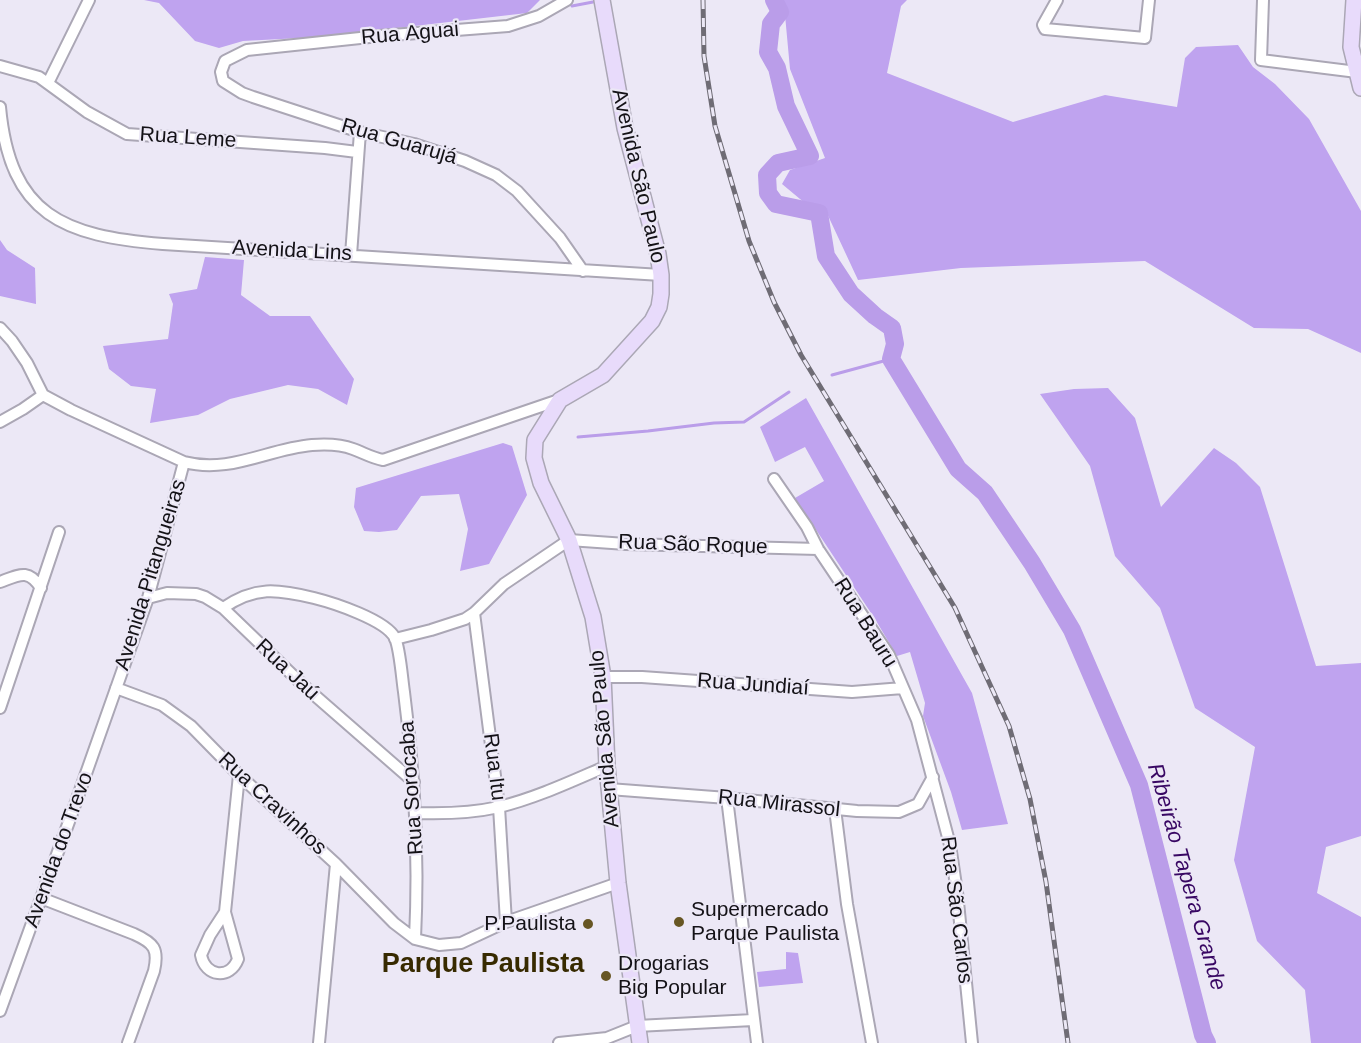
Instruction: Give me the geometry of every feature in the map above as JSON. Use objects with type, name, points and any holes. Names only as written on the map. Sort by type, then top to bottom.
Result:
[{"type":"main road","name":"Avenida São Paulo","points":[[602,0],[624,128],[658,254],[661,275],[659,307],[652,321],[603,375],[560,400],[535,440],[534,458],[535,469],[569,540],[593,618],[603,677],[607,766],[618,883],[640,1043]]},
{"type":"main road","points":[[1354,0],[1351,47],[1361,88]]},
{"type":"street","points":[[48,83],[89,0]]},
{"type":"street","name":"Rua Aguai","points":[[247,50],[379,36],[508,26],[539,16],[567,0]]},
{"type":"street","points":[[1057,0],[1043,25],[1045,29],[1145,38],[1149,0]]},
{"type":"street","points":[[1263,0],[1261,60],[1357,72]]},
{"type":"street","name":"Rua Guarujá","points":[[247,50],[225,61],[221,72],[223,81],[242,93],[360,132],[414,144],[465,161],[495,175],[517,191],[560,238],[583,271]]},
{"type":"street","name":"Rua Leme","points":[[0,66],[29,74],[48,83],[87,112],[127,134],[357,152]]},
{"type":"street","name":"Avenida Lins","points":[[0,107],[6,149],[20,183],[44,211],[60,222],[106,238],[121,241],[661,275]]},
{"type":"street","points":[[351,255],[360,132]]},
{"type":"street","points":[[0,328],[22,356],[44,395],[71,410],[184,462],[200,466],[252,460],[311,445],[339,445],[352,448],[371,458],[383,460],[560,400]]},
{"type":"street","points":[[0,422],[23,410],[44,395]]},
{"type":"street","name":"Avenida Pitangueiras","points":[[116,688],[148,598],[184,462]]},
{"type":"street","name":"Rua Bauru","points":[[774,479],[889,655],[917,720],[933,777]]},
{"type":"street","points":[[0,708],[59,532]]},
{"type":"street","points":[[223,608],[244,594],[258,591],[295,594],[318,599],[361,615],[383,626],[395,639],[454,623],[474,613],[504,584],[569,540]]},
{"type":"street","name":"Rua São Roque","points":[[569,540],[626,544],[818,549]]},
{"type":"street","points":[[0,582],[17,576],[29,575],[41,588]]},
{"type":"street","name":"Rua Jaú","points":[[148,598],[167,593],[196,594],[223,608],[304,686],[414,782]]},
{"type":"street","name":"Rua Itu","points":[[474,613],[500,807],[506,922]]},
{"type":"street","name":"Rua Sorocaba","points":[[395,639],[414,782],[418,875],[415,939]]},
{"type":"street","name":"Rua Jundiaí","points":[[603,677],[642,677],[852,692],[903,688]]},
{"type":"street","name":"Rua Cravinhos","points":[[116,688],[162,705],[176,714],[336,864],[394,923],[415,939]]},
{"type":"street","name":"Avenida do Trevo","points":[[0,1011],[116,688]]},
{"type":"street","points":[[416,813],[458,813],[500,807],[607,766]]},
{"type":"street","points":[[225,912],[201,955],[205,966],[214,973],[220,974],[231,970],[238,959],[225,912],[239,775]]},
{"type":"street","name":"Rua Mirassol","points":[[609,789],[835,809],[899,812],[918,804],[933,777]]},
{"type":"street","name":"Rua São Carlos","points":[[933,777],[952,857],[972,1043]]},
{"type":"street","points":[[727,798],[757,1043]]},
{"type":"street","points":[[835,809],[847,904],[871,1026],[872,1043]]},
{"type":"street","points":[[319,1043],[336,864]]},
{"type":"street","points":[[415,939],[439,945],[461,943],[506,922],[618,883]]},
{"type":"street","points":[[41,898],[144,938],[154,948],[157,961],[128,1043]]},
{"type":"street","points":[[559,1043],[607,1038],[637,1026],[753,1020]]},
{"type":"shaded area","points":[[144,0],[540,0],[527,13],[319,37],[243,41],[219,48],[195,41],[159,3]]},
{"type":"shaded area","points":[[780,0],[907,0],[901,6],[887,73],[1013,122],[1105,95],[1177,107],[1185,58],[1196,47],[1238,45],[1253,67],[1275,84],[1309,119],[1361,211],[1361,353],[1308,329],[1254,328],[1145,261],[961,268],[858,280],[824,207],[806,204],[782,184],[790,170],[825,158],[790,69],[785,15]]},
{"type":"shaded area","points":[[0,240],[7,250],[35,268],[36,304],[0,296]]},
{"type":"shaded area","points":[[205,257],[244,260],[241,295],[270,316],[310,316],[354,379],[347,405],[318,389],[288,385],[230,399],[198,415],[150,423],[156,389],[131,386],[109,369],[103,346],[168,339],[173,304],[169,294],[197,289]]},
{"type":"shaded area","points":[[1108,388],[1135,418],[1161,507],[1214,448],[1236,463],[1260,487],[1316,666],[1361,663],[1361,836],[1326,847],[1317,893],[1361,917],[1361,1043],[1311,1043],[1305,990],[1257,941],[1234,860],[1255,747],[1195,708],[1160,608],[1115,556],[1090,466],[1040,394],[1074,389]]},
{"type":"shaded area","points":[[806,398],[972,693],[1008,824],[962,830],[951,792],[923,716],[925,703],[910,652],[897,656],[795,498],[824,481],[805,447],[775,462],[760,427]]},
{"type":"shaded area","points":[[503,443],[512,446],[527,495],[489,564],[460,571],[468,529],[459,494],[421,496],[397,530],[364,531],[354,507],[356,488]]},
{"type":"shaded area","points":[[786,952],[798,953],[803,983],[759,987],[757,972],[786,969]]},
{"type":"waterway","name":"Ribeirão Tapera Grande","points":[[774,0],[780,12],[771,24],[768,52],[777,68],[786,106],[810,156],[778,163],[767,175],[768,193],[776,204],[819,213],[826,256],[851,294],[892,328],[895,344],[891,359],[958,469],[985,493],[1032,563],[1072,630],[1139,785],[1203,1035],[1207,1043]]},
{"type":"waterway","points":[[572,6],[593,2]]},
{"type":"waterway","points":[[832,375],[891,359]]},
{"type":"waterway","points":[[578,437],[744,422],[789,392]]},
{"type":"railway","points":[[703,0],[704,56],[715,126],[749,241],[774,302],[801,355],[955,608],[1009,726],[1030,799],[1046,882],[1068,1043]]},
{"type":"place","name":"Supermercado Parque Paulista","points":[[679,922]]},
{"type":"place","name":"P.Paulista","points":[[588,924]]},
{"type":"place","name":"Drogarias Big Popular","points":[[606,976]]},
{"type":"district","name":"Parque Paulista","points":[[483,965]]}]
